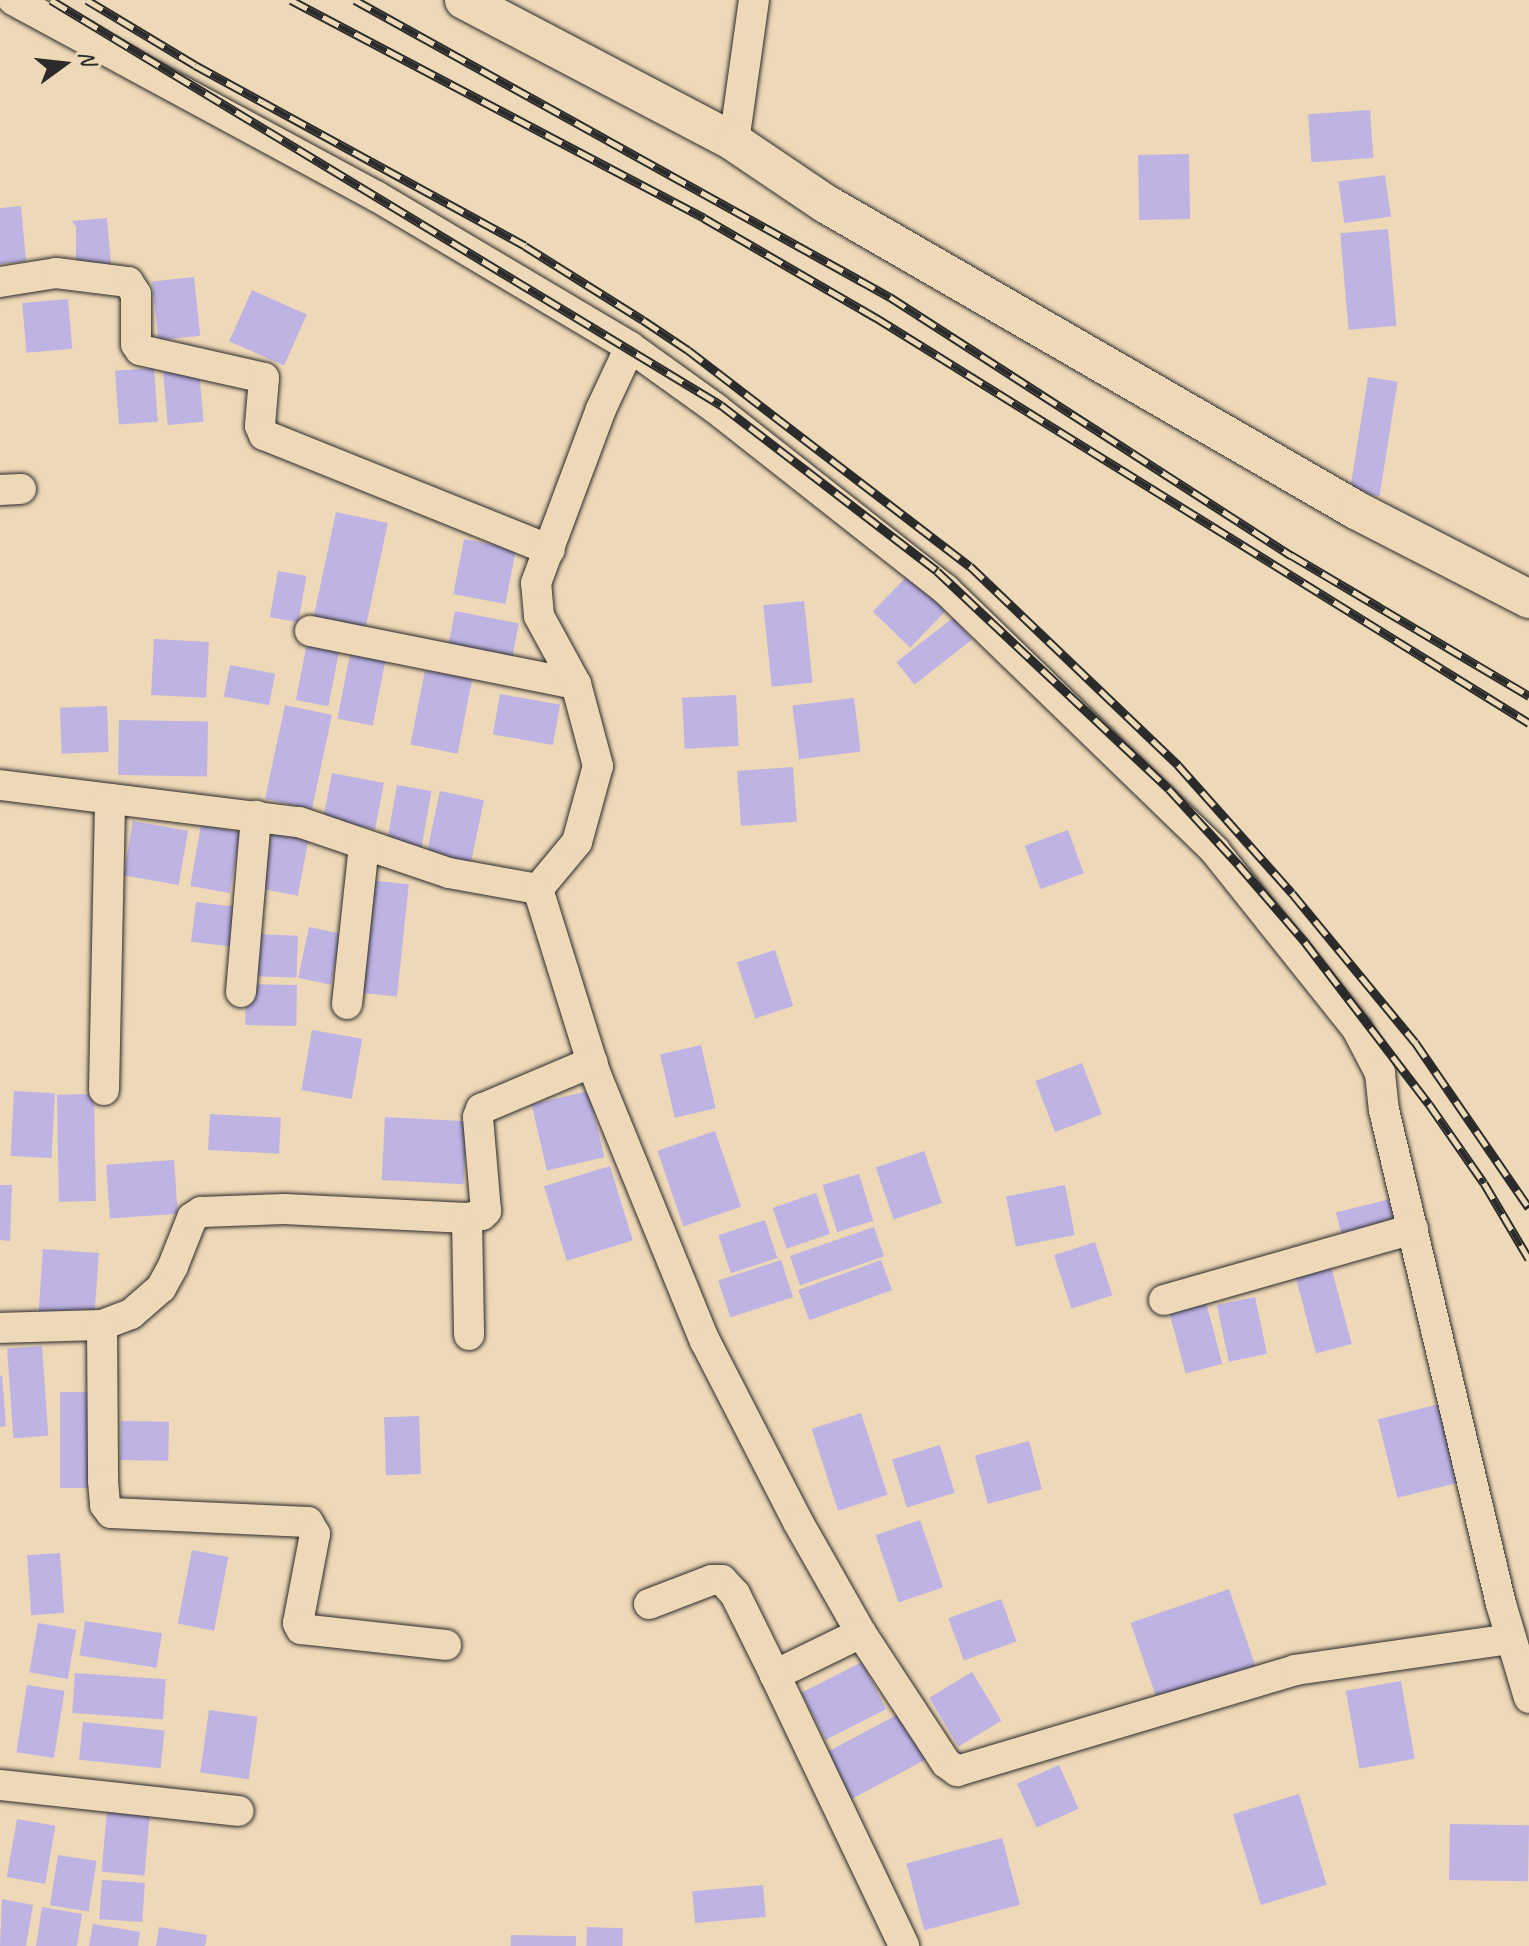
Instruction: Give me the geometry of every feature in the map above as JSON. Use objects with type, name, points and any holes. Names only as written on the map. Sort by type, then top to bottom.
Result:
[{"type":"street","points":[[13,0],[376,196],[630,347],[715,408],[945,589],[1215,851],[1357,1029],[1380,1073],[1384,1110],[1511,1639],[1529,1698]]},
{"type":"street","points":[[464,0],[734,142],[826,204],[1356,510],[1529,599]]},
{"type":"street","points":[[734,142],[754,0]]},
{"type":"street","points":[[0,282],[56,273],[128,282],[136,294],[136,344],[140,350],[264,378],[260,426],[264,435],[550,550]]},
{"type":"street","points":[[538,889],[577,842],[598,766],[576,684],[539,616],[536,583],[601,409],[630,347]]},
{"type":"street","points":[[310,631],[576,684]]},
{"type":"street","points":[[0,785],[299,822],[449,873],[538,889]]},
{"type":"street","points":[[104,1090],[110,799]]},
{"type":"street","points":[[241,992],[256,816]]},
{"type":"street","points":[[347,1004],[364,846]]},
{"type":"street","points":[[538,889],[592,1062],[705,1341],[798,1522],[861,1633],[946,1763],[957,1771],[1295,1670],[1511,1639]]},
{"type":"street","points":[[0,1328],[102,1325],[131,1314],[161,1288],[192,1218],[201,1212],[284,1209],[467,1218],[486,1211],[478,1117],[481,1109],[592,1062]]},
{"type":"street","points":[[467,1218],[469,1335]]},
{"type":"street","points":[[1164,1300],[1413,1229]]},
{"type":"street","points":[[102,1325],[103,1481],[105,1505],[111,1513],[308,1522],[315,1534],[298,1623],[301,1629],[446,1645]]},
{"type":"street","points":[[649,1604],[712,1580],[722,1580],[735,1594],[904,1946]]},
{"type":"street","points":[[775,1675],[861,1633]]},
{"type":"street","points":[[0,1785],[239,1811]]},
{"type":"building","points":[[1370,110],[1373,158],[1311,162],[1308,114]]},
{"type":"building","points":[[1189,154],[1190,219],[1139,220],[1138,155]]},
{"type":"building","points":[[1385,175],[1391,217],[1344,223],[1338,182]]},
{"type":"building","points":[[21,206],[26,261],[0,264],[0,208]]},
{"type":"building","points":[[107,218],[111,265],[76,268],[76,227],[72,221]]},
{"type":"building","points":[[1388,229],[1396,326],[1349,330],[1340,233]]},
{"type":"building","points":[[194,277],[200,336],[158,340],[152,281]]},
{"type":"building","points":[[252,290],[307,314],[284,366],[229,341]]},
{"type":"building","points":[[68,299],[72,349],[27,353],[22,303]]},
{"type":"building","points":[[154,368],[158,422],[119,425],[115,371]]},
{"type":"building","points":[[199,369],[204,422],[168,425],[163,372]]},
{"type":"building","points":[[1368,377],[1398,382],[1379,496],[1350,492]]},
{"type":"building","points":[[336,512],[388,523],[365,632],[313,621]]},
{"type":"building","points":[[464,539],[516,549],[505,604],[453,594]]},
{"type":"building","points":[[278,571],[307,576],[298,622],[270,617]]},
{"type":"building","points":[[911,572],[948,608],[910,648],[873,612]]},
{"type":"building","points":[[804,601],[813,683],[772,687],[763,605]]},
{"type":"building","points":[[455,611],[519,623],[512,660],[448,647]]},
{"type":"building","points":[[954,617],[972,640],[914,685],[896,662]]},
{"type":"building","points":[[154,639],[209,642],[206,698],[151,695]]},
{"type":"building","points":[[307,643],[339,649],[328,706],[296,700]]},
{"type":"building","points":[[351,649],[386,656],[373,726],[337,719]]},
{"type":"building","points":[[230,665],[275,674],[269,705],[224,696]]},
{"type":"building","points":[[425,670],[472,679],[458,754],[410,745]]},
{"type":"building","points":[[500,694],[560,705],[553,745],[493,734]]},
{"type":"building","points":[[736,695],[739,746],[685,749],[682,698]]},
{"type":"building","points":[[854,698],[861,752],[799,759],[792,706]]},
{"type":"building","points":[[285,705],[332,715],[312,809],[265,799]]},
{"type":"building","points":[[107,706],[109,752],[62,754],[60,708]]},
{"type":"building","points":[[119,720],[208,722],[207,777],[118,775]]},
{"type":"building","points":[[793,767],[797,822],[741,826],[737,771]]},
{"type":"building","points":[[332,773],[384,783],[375,829],[323,819]]},
{"type":"building","points":[[397,785],[431,791],[421,853],[386,847]]},
{"type":"building","points":[[440,791],[484,800],[471,864],[426,855]]},
{"type":"building","points":[[133,821],[188,831],[179,885],[123,875]]},
{"type":"building","points":[[274,824],[310,831],[298,896],[261,889]]},
{"type":"building","points":[[201,825],[240,832],[230,893],[190,886]]},
{"type":"building","points":[[1068,830],[1084,873],[1041,889],[1025,846]]},
{"type":"building","points":[[369,880],[409,884],[397,997],[357,992]]},
{"type":"building","points":[[196,902],[238,907],[233,947],[191,942]]},
{"type":"building","points":[[309,927],[341,934],[330,985],[298,978]]},
{"type":"building","points":[[251,934],[298,936],[297,978],[250,976]]},
{"type":"building","points":[[775,950],[793,1006],[755,1018],[737,962]]},
{"type":"building","points":[[246,984],[297,985],[296,1026],[245,1025]]},
{"type":"building","points":[[312,1030],[362,1039],[352,1099],[301,1090]]},
{"type":"building","points":[[701,1045],[716,1108],[675,1118],[660,1054]]},
{"type":"building","points":[[1082,1063],[1102,1114],[1055,1132],[1035,1081]]},
{"type":"building","points":[[14,1091],[55,1093],[52,1158],[11,1156]]},
{"type":"building","points":[[589,1091],[604,1157],[547,1171],[532,1104]]},
{"type":"building","points":[[94,1094],[96,1201],[59,1202],[57,1095]]},
{"type":"building","points":[[210,1114],[281,1118],[279,1154],[208,1150]]},
{"type":"building","points":[[385,1117],[467,1121],[464,1184],[382,1180]]},
{"type":"building","points":[[715,1131],[741,1207],[683,1227],[657,1151]]},
{"type":"building","points":[[924,1151],[942,1203],[894,1220],[876,1168]]},
{"type":"building","points":[[174,1160],[178,1214],[110,1219],[106,1165]]},
{"type":"building","points":[[610,1166],[633,1241],[567,1261],[544,1186]]},
{"type":"building","points":[[859,1174],[873,1221],[837,1232],[823,1185]]},
{"type":"building","points":[[0,1185],[12,1185],[10,1241],[0,1240]]},
{"type":"building","points":[[1065,1185],[1075,1235],[1016,1247],[1006,1196]]},
{"type":"building","points":[[816,1193],[830,1234],[787,1249],[773,1208]]},
{"type":"building","points":[[1402,1196],[1410,1227],[1344,1244],[1336,1212]]},
{"type":"building","points":[[765,1220],[777,1258],[731,1273],[718,1235]]},
{"type":"building","points":[[874,1227],[884,1256],[800,1285],[790,1256]]},
{"type":"building","points":[[1095,1242],[1112,1295],[1071,1309],[1054,1255]]},
{"type":"building","points":[[43,1249],[99,1253],[94,1318],[38,1314]]},
{"type":"building","points":[[1329,1259],[1352,1344],[1316,1354],[1293,1269]]},
{"type":"building","points":[[781,1260],[793,1297],[730,1317],[718,1280]]},
{"type":"building","points":[[881,1260],[892,1290],[809,1320],[798,1290]]},
{"type":"building","points":[[1255,1297],[1267,1354],[1229,1362],[1217,1305]]},
{"type":"building","points":[[1205,1299],[1222,1364],[1186,1374],[1168,1309]]},
{"type":"building","points":[[42,1346],[48,1436],[13,1438],[7,1348]]},
{"type":"building","points":[[0,1376],[6,1426],[0,1427]]},
{"type":"building","points":[[60,1392],[95,1392],[95,1488],[60,1488]]},
{"type":"building","points":[[1439,1404],[1459,1483],[1397,1498],[1378,1419]]},
{"type":"building","points":[[861,1413],[888,1495],[838,1511],[812,1429]]},
{"type":"building","points":[[419,1416],[421,1474],[386,1475],[384,1417]]},
{"type":"building","points":[[121,1421],[169,1422],[168,1461],[120,1460]]},
{"type":"building","points":[[1029,1441],[1042,1489],[988,1504],[975,1455]]},
{"type":"building","points":[[940,1445],[955,1493],[907,1507],[892,1460]]},
{"type":"building","points":[[920,1520],[943,1587],[899,1602],[876,1535]]},
{"type":"building","points":[[192,1550],[228,1557],[214,1631],[178,1624]]},
{"type":"building","points":[[60,1553],[64,1613],[31,1615],[27,1555]]},
{"type":"building","points":[[1229,1589],[1256,1667],[1157,1700],[1131,1623]]},
{"type":"building","points":[[1001,1599],[1016,1641],[964,1660],[948,1618]]},
{"type":"building","points":[[85,1621],[162,1633],[157,1668],[80,1656]]},
{"type":"building","points":[[38,1623],[76,1630],[68,1679],[29,1672]]},
{"type":"building","points":[[862,1662],[886,1709],[825,1740],[801,1693]]},
{"type":"building","points":[[972,1672],[1001,1721],[958,1747],[929,1698]]},
{"type":"building","points":[[75,1673],[166,1679],[163,1719],[72,1713]]},
{"type":"building","points":[[1401,1681],[1415,1759],[1360,1769],[1346,1691]]},
{"type":"building","points":[[27,1685],[65,1691],[54,1758],[16,1752]]},
{"type":"building","points":[[209,1710],[258,1717],[249,1779],[200,1772]]},
{"type":"building","points":[[906,1710],[931,1757],[848,1801],[823,1754]]},
{"type":"building","points":[[83,1722],[165,1731],[161,1768],[79,1760]]},
{"type":"building","points":[[1059,1765],[1079,1809],[1037,1828],[1017,1784]]},
{"type":"building","points":[[1299,1794],[1327,1885],[1261,1905],[1233,1814]]},
{"type":"building","points":[[107,1810],[150,1814],[144,1876],[102,1872]]},
{"type":"building","points":[[17,1819],[55,1826],[45,1884],[7,1877]]},
{"type":"building","points":[[1450,1824],[1529,1825],[1528,1881],[1449,1880]]},
{"type":"building","points":[[1002,1838],[1020,1905],[924,1930],[906,1864]]},
{"type":"building","points":[[58,1855],[97,1861],[89,1911],[50,1905]]},
{"type":"building","points":[[102,1880],[145,1883],[142,1922],[99,1919]]},
{"type":"building","points":[[763,1885],[766,1917],[695,1923],[692,1891]]},
{"type":"building","points":[[2,1899],[33,1905],[26,1946],[0,1946]]},
{"type":"building","points":[[42,1907],[82,1914],[77,1946],[36,1946]]},
{"type":"building","points":[[93,1924],[140,1932],[138,1946],[89,1946]]},
{"type":"building","points":[[159,1927],[207,1935],[205,1946],[156,1946]]},
{"type":"building","points":[[587,1927],[623,1928],[622,1946],[586,1946]]},
{"type":"building","points":[[511,1935],[576,1936],[576,1946],[511,1946]]},
{"type":"railway","points":[[51,0],[721,405],[937,571],[1169,789],[1238,864],[1305,942],[1429,1104],[1484,1183],[1529,1259]]},
{"type":"railway","points":[[87,0],[195,65],[525,246],[643,320],[688,350],[970,566],[1178,765],[1292,893],[1415,1042],[1529,1208]]},
{"type":"railway","points":[[291,0],[704,218],[875,317],[1529,723]]},
{"type":"railway","points":[[355,0],[890,297],[1291,555],[1529,696]]}]
